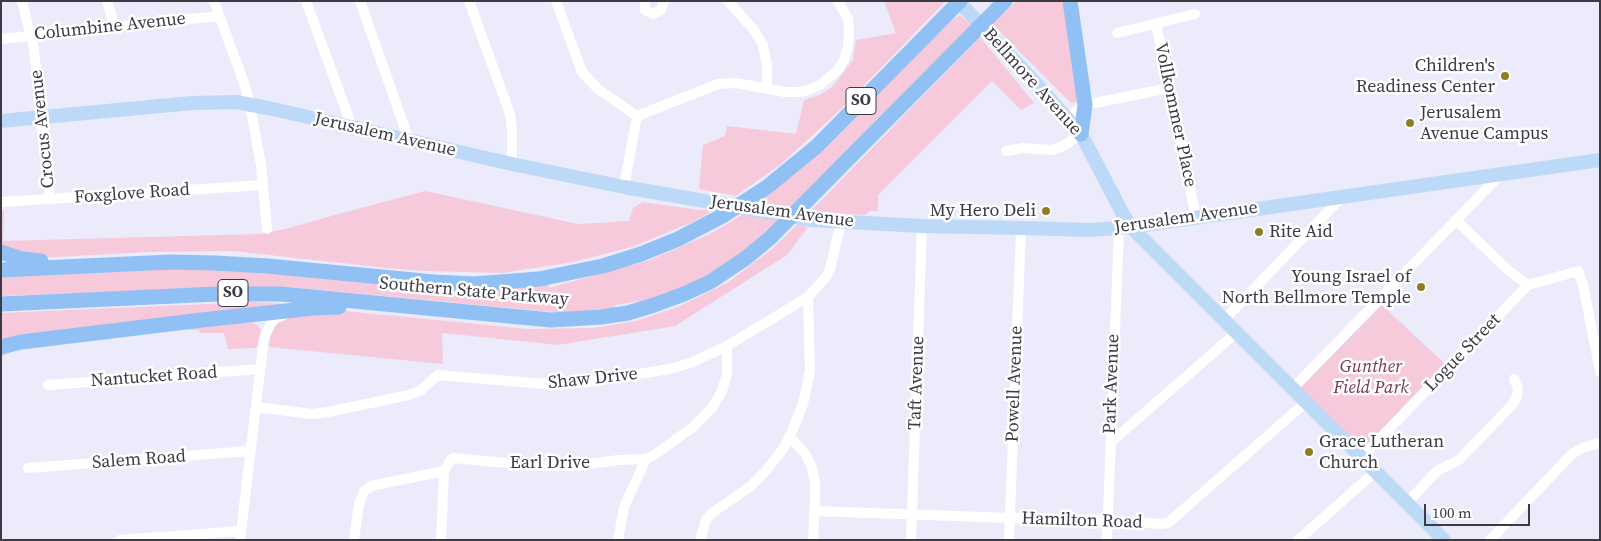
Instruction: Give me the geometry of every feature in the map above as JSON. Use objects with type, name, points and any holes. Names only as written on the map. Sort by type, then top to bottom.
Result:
[{"type":"highway","name":"Southern State Parkway","points":[[1,270],[170,262],[267,266],[448,283],[500,283],[558,276],[603,266],[660,247],[712,222],[757,194],[788,171],[817,146],[959,1]]},
{"type":"highway","name":"Southern State Parkway","points":[[1,304],[256,293],[295,294],[551,320],[594,318],[628,313],[670,300],[710,282],[746,258],[770,238],[812,197],[1005,1]]},
{"type":"highway","points":[[1070,1],[1085,105],[1081,134]]},
{"type":"highway","points":[[1,252],[22,259],[38,260],[124,257],[170,262]]},
{"type":"highway","points":[[1,348],[22,342],[302,309],[333,307],[399,312],[463,311]]},
{"type":"main road","name":"Bellmore Avenue","points":[[959,1],[1081,134],[1124,216],[1125,227],[1224,321],[1444,540]]},
{"type":"main road","name":"Jerusalem Avenue","points":[[1,121],[192,103],[236,102],[512,164],[624,187],[813,220],[922,226],[1090,230],[1125,227],[1600,160]]},
{"type":"street","name":"Crocus Avenue","points":[[22,1],[34,49],[50,199]]},
{"type":"street","points":[[107,1],[115,26]]},
{"type":"street","points":[[214,1],[244,83],[250,105],[264,185],[267,229]]},
{"type":"street","points":[[306,1],[352,127]]},
{"type":"street","points":[[360,1],[409,140]]},
{"type":"street","points":[[469,1],[510,114],[512,164]]},
{"type":"street","points":[[556,1],[582,72],[598,89],[637,116]]},
{"type":"street","points":[[645,1],[646,10],[653,14],[661,10],[664,1]]},
{"type":"street","points":[[728,1],[754,30],[763,45],[767,66],[766,88]]},
{"type":"street","points":[[637,116],[718,84],[736,83],[786,92],[806,91],[820,85],[838,70],[846,56],[849,37],[846,16],[838,1]]},
{"type":"street","points":[[1156,24],[1195,14]]},
{"type":"street","name":"Columbine Avenue","points":[[1,39],[219,16]]},
{"type":"street","name":"Vollkommer Place","points":[[1117,33],[1156,24],[1196,216]]},
{"type":"street","points":[[1067,118],[1085,105],[1169,88]]},
{"type":"street","points":[[624,187],[637,116]]},
{"type":"street","points":[[1006,151],[1022,148],[1052,150],[1063,146],[1081,134]]},
{"type":"street","points":[[1292,389],[1502,173]]},
{"type":"street","name":"Foxglove Road","points":[[1,202],[264,185]]},
{"type":"street","points":[[1224,321],[1343,196]]},
{"type":"street","points":[[1456,220],[1509,271],[1528,285],[1578,271],[1583,285],[1600,371]]},
{"type":"street","name":"Shaw Drive","points":[[256,406],[312,414],[328,412],[409,395],[421,390],[436,376],[442,375],[544,385],[588,382],[670,369],[697,360],[727,346],[808,297],[830,269],[841,222]]},
{"type":"street","name":"Taft Avenue","points":[[911,540],[922,226]]},
{"type":"street","name":"Park Avenue","points":[[1107,540],[1110,443],[1125,227]]},
{"type":"street","name":"Powell Avenue","points":[[1009,540],[1021,228]]},
{"type":"street","name":"Logue Street","points":[[1361,458],[1528,285]]},
{"type":"street","points":[[700,540],[706,520],[712,513],[750,486],[764,473],[783,450],[790,437],[803,404],[810,371],[808,297]]},
{"type":"street","points":[[793,306],[803,311],[809,321]]},
{"type":"street","points":[[120,540],[240,535],[264,338],[269,326],[279,316],[302,309]]},
{"type":"street","points":[[225,318],[257,320],[261,324],[264,338]]},
{"type":"street","points":[[1110,443],[1236,333]]},
{"type":"street","points":[[618,540],[624,507],[646,459],[693,427],[712,408],[722,391],[727,374],[727,346]]},
{"type":"street","name":"Nantucket Road","points":[[48,385],[260,369]]},
{"type":"street","points":[[1407,503],[1437,471],[1459,460],[1512,404],[1517,396],[1518,388],[1514,379]]},
{"type":"street","name":"Hamilton Road","points":[[814,511],[1107,520],[1159,524],[1168,522],[1305,402]]},
{"type":"street","points":[[790,437],[806,455],[812,468],[815,483],[813,540]]},
{"type":"street","points":[[1490,540],[1572,454],[1584,447],[1600,443]]},
{"type":"street","name":"Salem Road","points":[[28,468],[250,451]]},
{"type":"street","name":"Earl Drive","points":[[354,540],[358,504],[364,491],[371,486],[444,471],[451,459],[454,458],[538,466],[575,466],[618,460],[646,459]]},
{"type":"street","points":[[441,540],[444,471]]},
{"type":"street","points":[[1298,540],[1375,472]]},
{"type":"green space","points":[[884,1],[946,1],[838,112],[781,164],[736,196],[699,189],[703,145],[725,136],[727,126],[796,134],[804,100],[820,95],[832,87],[853,60],[856,40],[896,33]]},
{"type":"green space","points":[[1017,1],[1067,1],[1079,97],[1076,102],[1071,103],[992,24]]},
{"type":"green space","points":[[960,15],[971,25],[790,208],[761,203],[765,200],[762,198],[950,20]]},
{"type":"green space","points":[[980,37],[1034,103],[1021,110],[992,81],[878,195],[878,211],[870,211],[865,215],[810,212]]},
{"type":"green space","points":[[425,191],[578,224],[629,221],[633,208],[643,202],[698,210],[715,210],[695,221],[632,247],[573,262],[502,273],[387,268],[233,251],[148,252],[39,258],[1,248],[1,211],[4,211],[3,241],[260,234],[289,228]]},
{"type":"green space","points":[[745,213],[777,221],[737,258],[691,284],[647,300],[615,305],[615,310],[573,314],[289,287],[231,287],[1,296],[1,276],[162,269],[206,269],[549,285],[549,288],[650,260],[712,233]]},
{"type":"green space","points":[[798,224],[808,227],[787,255],[675,326],[558,345],[442,333],[443,364],[269,347],[271,331],[275,323],[282,318],[335,310],[527,329],[594,328],[636,321],[678,307],[727,283],[772,249]]},
{"type":"green space","points":[[253,302],[288,304],[1,340],[1,313]]},
{"type":"green space","name":"Gunther Field Park","points":[[1382,305],[1445,364],[1361,451],[1298,390]]},
{"type":"green space","points":[[251,322],[261,329],[259,345],[255,348],[228,349],[224,333],[200,333],[199,330],[177,329],[20,347],[1,357],[1,352],[21,346],[200,326]]},
{"type":"place","name":"Children's Readiness Center","points":[[1505,76]]},
{"type":"place","name":"Jerusalem Avenue Campus","points":[[1410,123]]},
{"type":"place","name":"My Hero Deli","points":[[1046,211]]},
{"type":"place","name":"Rite Aid","points":[[1259,232]]},
{"type":"place","name":"Young Israel of North Bellmore Temple","points":[[1421,287]]},
{"type":"place","name":"Grace Lutheran Church","points":[[1309,452]]}]
